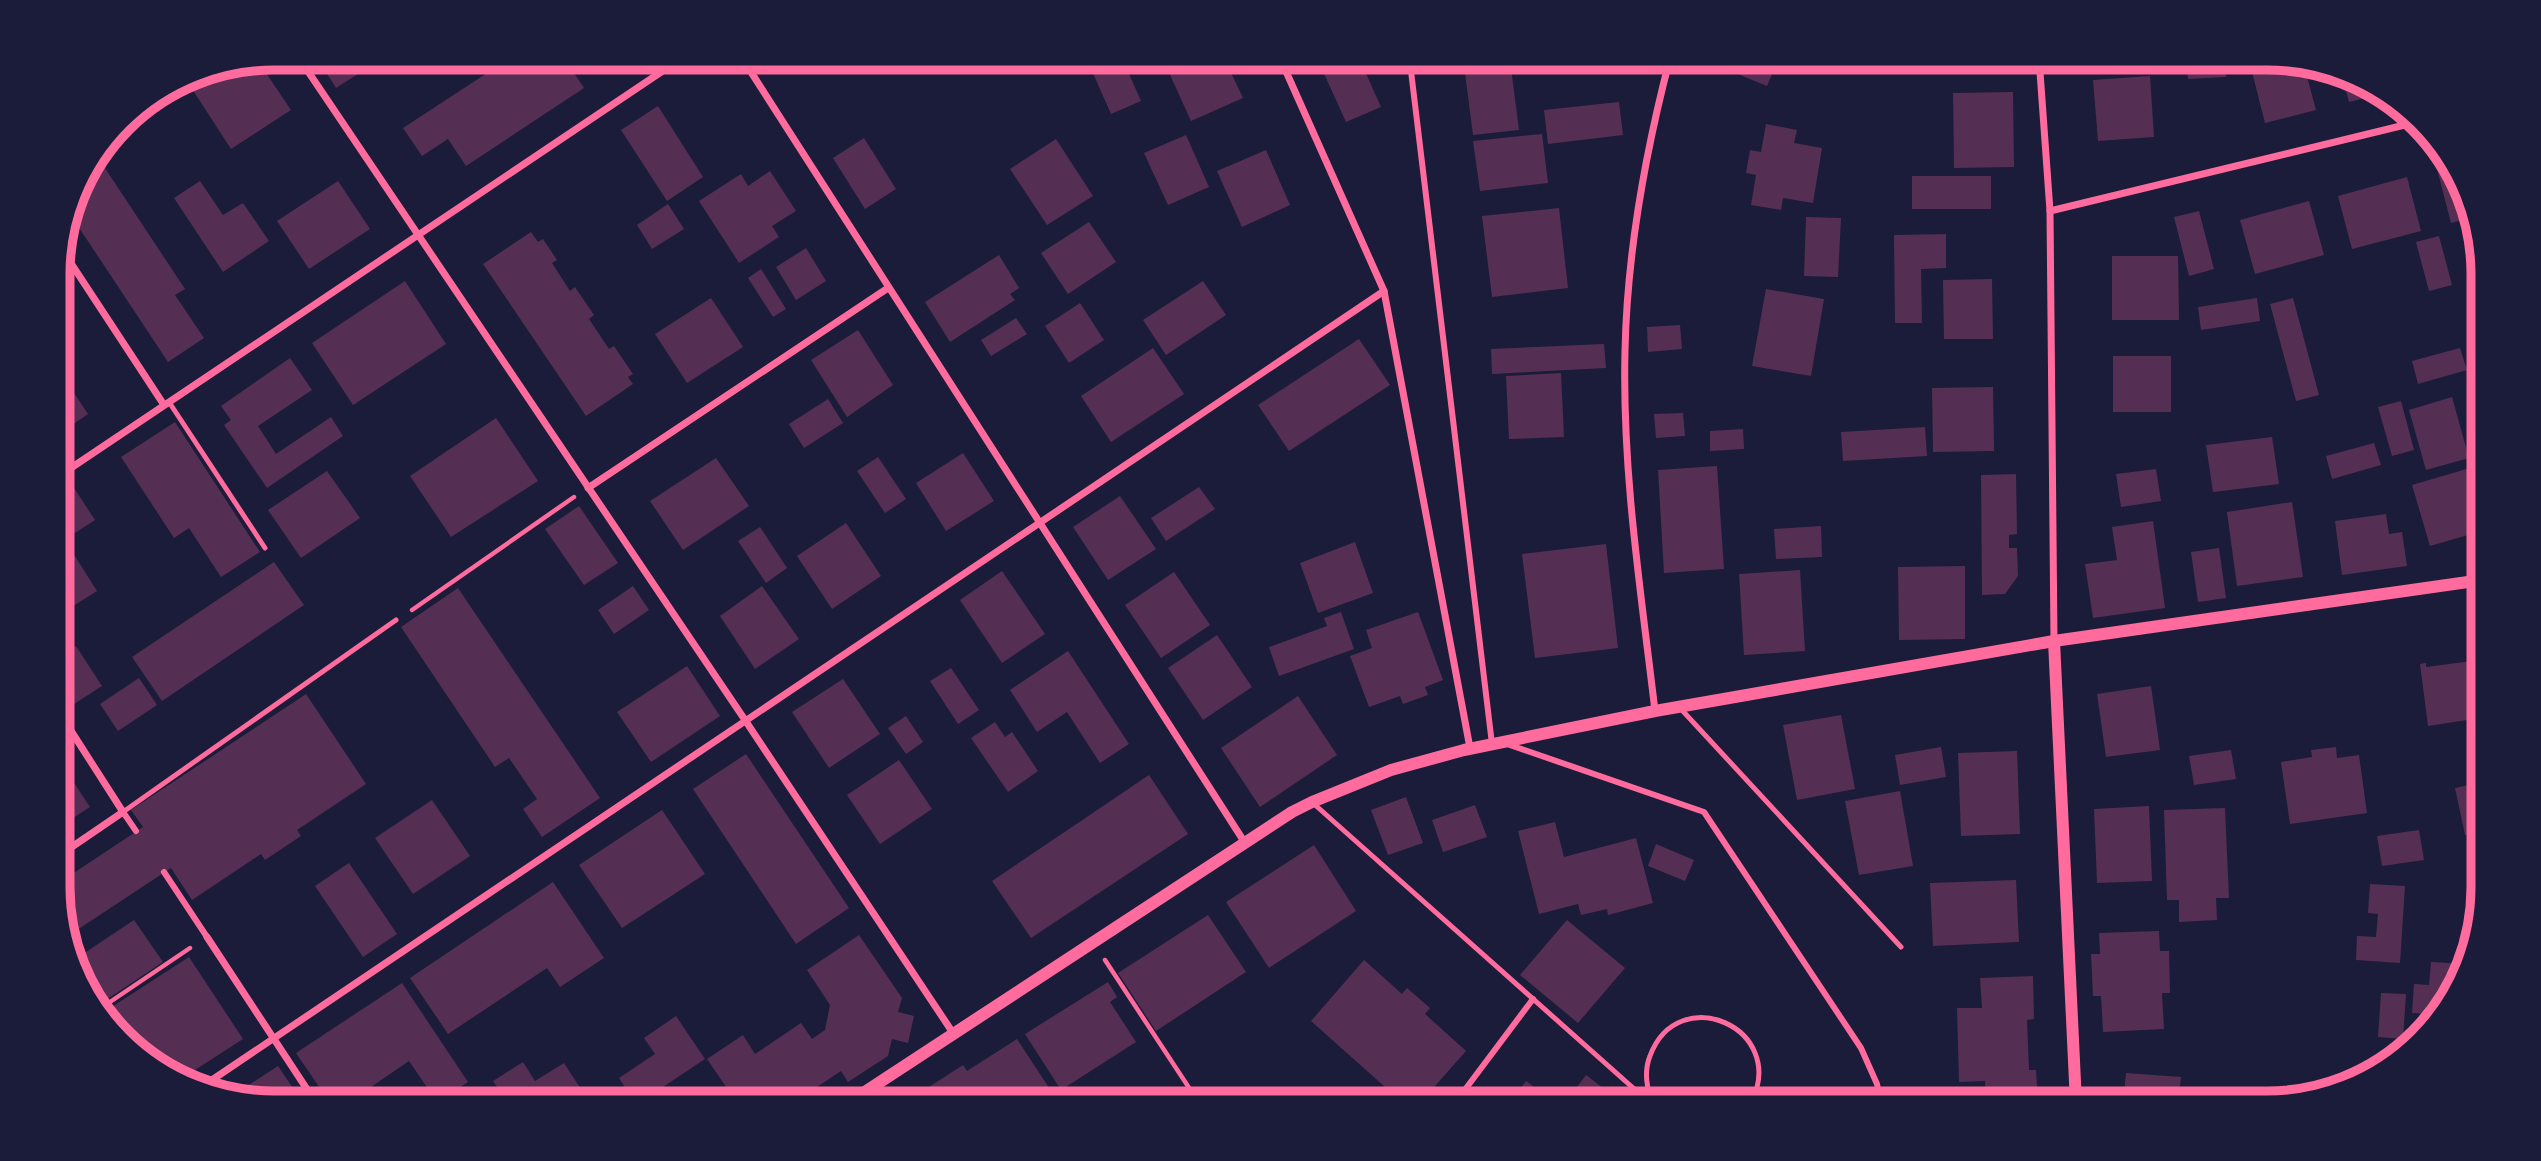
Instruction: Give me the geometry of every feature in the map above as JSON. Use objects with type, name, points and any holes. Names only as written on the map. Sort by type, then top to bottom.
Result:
[{"type":"street","points":[[307,70],[953,1033]]},
{"type":"street","points":[[70,469],[664,70]]},
{"type":"street","points":[[750,70],[1245,843]]},
{"type":"street","points":[[1285,70],[1384,291],[1469,748]]},
{"type":"street","points":[[1413,70],[1498,743]]},
{"type":"street","points":[[1655,711],[1630,502],[1625,352],[1632,245],[1653,122],[1667,70]]},
{"type":"street","points":[[2040,70],[2050,211],[2054,641],[2075,1091]]},
{"type":"street","points":[[2050,211],[2405,125]]},
{"type":"street","points":[[70,261],[167,403]]},
{"type":"street","points":[[588,488],[888,288]]},
{"type":"street","points":[[211,1081],[1384,291]]},
{"type":"street","points":[[866,1091],[1312,802],[1391,770],[1469,748],[1655,711],[2054,641],[2471,582]]},
{"type":"street","points":[[70,729],[136,831]]},
{"type":"street","points":[[1498,743],[1704,812],[1861,1048],[1878,1091]]},
{"type":"street","points":[[70,848],[123,812]]},
{"type":"street","points":[[164,872],[308,1091]]},
{"type":"street","points":[[1464,1091],[1533,999]]},
{"type":"lane","points":[[167,403],[265,548]]},
{"type":"lane","points":[[123,812],[396,620]]},
{"type":"lane","points":[[1679,708],[1901,947]]},
{"type":"lane","points":[[1312,802],[1638,1091]]},
{"type":"lane","points":[[1649,1091],[1646,1081],[1647,1063],[1653,1046],[1672,1027],[1698,1017],[1716,1018],[1733,1026],[1747,1038],[1756,1054],[1760,1073],[1757,1091]]},
{"type":"path","points":[[396,620],[588,488]]},
{"type":"path","points":[[107,1004],[207,937]]},
{"type":"path","points":[[1094,942],[1191,1091]]},
{"type":"building","points":[[325,70],[364,70],[336,88]]},
{"type":"building","points":[[492,70],[572,70],[584,88],[466,166],[448,139],[422,156],[403,128]]},
{"type":"building","points":[[1092,70],[1127,70],[1141,101],[1111,114]]},
{"type":"building","points":[[1168,70],[1230,70],[1243,98],[1191,121]]},
{"type":"building","points":[[1322,70],[1364,70],[1381,107],[1346,122]]},
{"type":"building","points":[[1511,70],[1519,130],[1473,135],[1465,73]]},
{"type":"building","points":[[1728,70],[1774,70],[1767,86]]},
{"type":"building","points":[[2187,70],[2226,70],[2226,77],[2188,79]]},
{"type":"building","points":[[2252,70],[2306,74],[2316,110],[2265,123]]},
{"type":"building","points":[[265,71],[291,110],[231,149],[191,88],[234,74]]},
{"type":"building","points":[[2150,76],[2154,137],[2098,141],[2093,80]]},
{"type":"building","points":[[2345,86],[2369,97],[2349,102]]},
{"type":"building","points":[[2013,92],[2014,167],[1954,168],[1953,93]]},
{"type":"building","points":[[1619,102],[1623,135],[1548,144],[1544,110]]},
{"type":"building","points":[[658,106],[703,177],[667,201],[621,130]]},
{"type":"building","points":[[1766,124],[1797,130],[1794,143],[1822,148],[1813,203],[1783,198],[1781,210],[1751,205],[1756,175],[1746,173],[1750,150],[1761,152]]},
{"type":"building","points":[[1542,134],[1548,183],[1480,191],[1473,141]]},
{"type":"building","points":[[1186,135],[1209,187],[1168,205],[1144,153]]},
{"type":"building","points":[[864,138],[896,189],[865,209],[833,158]]},
{"type":"building","points":[[1056,139],[1093,196],[1047,225],[1010,169]]},
{"type":"building","points":[[1266,150],[1290,205],[1242,227],[1217,171]]},
{"type":"building","points":[[102,164],[185,289],[175,295],[204,338],[168,362],[76,224],[91,184]]},
{"type":"building","points":[[2441,168],[2444,172],[2464,220],[2451,223],[2437,169]]},
{"type":"building","points":[[770,171],[796,211],[772,226],[779,237],[739,263],[699,201],[741,174],[748,186]]},
{"type":"building","points":[[1912,176],[1991,176],[1991,209],[1912,209]]},
{"type":"building","points":[[2407,177],[2421,231],[2352,249],[2338,196]]},
{"type":"building","points":[[200,181],[223,215],[243,203],[269,241],[223,272],[174,198]]},
{"type":"building","points":[[338,181],[370,229],[309,269],[277,221]]},
{"type":"building","points":[[2309,201],[2324,255],[2255,274],[2240,220]]},
{"type":"building","points":[[668,204],[684,229],[652,249],[637,225]]},
{"type":"building","points":[[1559,208],[1568,288],[1492,297],[1482,216]]},
{"type":"building","points":[[2199,211],[2214,269],[2189,276],[2174,217]]},
{"type":"building","points":[[1806,217],[1841,218],[1838,277],[1804,276]]},
{"type":"building","points":[[1089,222],[1116,262],[1068,294],[1041,253]]},
{"type":"building","points":[[531,232],[538,242],[543,239],[557,260],[552,263],[570,291],[575,287],[594,315],[589,319],[609,349],[614,346],[633,374],[628,377],[633,384],[586,416],[483,264]]},
{"type":"building","points":[[1946,234],[1946,268],[1921,269],[1922,323],[1895,323],[1894,235]]},
{"type":"building","points":[[2439,236],[2452,285],[2429,291],[2416,242]]},
{"type":"building","points":[[806,248],[826,281],[796,300],[776,267]]},
{"type":"building","points":[[999,255],[1019,288],[1010,294],[1015,300],[950,342],[925,302]]},
{"type":"building","points":[[2112,256],[2178,256],[2179,320],[2112,320]]},
{"type":"building","points":[[761,269],[786,309],[773,317],[748,278]]},
{"type":"building","points":[[1992,279],[1993,339],[1944,339],[1943,280]]},
{"type":"building","points":[[405,281],[446,344],[353,405],[312,343]]},
{"type":"building","points":[[1203,281],[1226,315],[1166,355],[1143,320]]},
{"type":"building","points":[[1766,289],[1824,299],[1811,376],[1752,366]]},
{"type":"building","points":[[711,298],[743,347],[687,383],[655,334]]},
{"type":"building","points":[[2257,298],[2260,321],[2201,330],[2198,307]]},
{"type":"building","points":[[2293,298],[2319,395],[2296,401],[2270,304]]},
{"type":"building","points":[[1080,303],[1104,340],[1069,363],[1045,326]]},
{"type":"building","points":[[2471,313],[2471,329],[2467,314]]},
{"type":"building","points":[[1016,318],[1027,334],[991,356],[981,340]]},
{"type":"building","points":[[1680,325],[1682,349],[1648,352],[1647,327]]},
{"type":"building","points":[[858,330],[893,385],[847,417],[811,360]]},
{"type":"building","points":[[1359,339],[1390,385],[1289,451],[1258,405]]},
{"type":"building","points":[[1604,344],[1606,368],[1492,374],[1491,349]]},
{"type":"building","points":[[1153,348],[1184,394],[1111,442],[1081,396]]},
{"type":"building","points":[[2460,348],[2467,370],[2418,384],[2412,361]]},
{"type":"building","points":[[2113,356],[2171,356],[2171,412],[2113,412]]},
{"type":"building","points":[[290,358],[312,390],[258,426],[276,454],[331,417],[343,436],[267,488],[224,425],[231,420],[221,406]]},
{"type":"building","points":[[1561,373],[1564,437],[1509,439],[1506,376]]},
{"type":"building","points":[[70,387],[88,414],[70,426]]},
{"type":"building","points":[[1993,387],[1994,451],[1933,452],[1932,388]]},
{"type":"building","points":[[2452,397],[2469,458],[2426,470],[2409,410]]},
{"type":"building","points":[[828,399],[843,423],[804,448],[789,424]]},
{"type":"building","points":[[2401,401],[2414,450],[2392,456],[2378,407]]},
{"type":"building","points":[[1683,413],[1685,436],[1656,438],[1654,414]]},
{"type":"building","points":[[496,418],[538,481],[451,537],[410,476]]},
{"type":"building","points":[[175,422],[260,552],[221,577],[189,528],[174,538],[121,457]]},
{"type":"building","points":[[1925,427],[1927,456],[1843,461],[1841,432]]},
{"type":"building","points":[[1743,429],[1744,449],[1710,451],[1710,431]]},
{"type":"building","points":[[2272,437],[2279,484],[2213,492],[2206,445]]},
{"type":"building","points":[[2374,443],[2381,465],[2332,479],[2326,456]]},
{"type":"building","points":[[963,453],[994,501],[946,531],[916,483]]},
{"type":"building","points":[[878,457],[906,499],[885,513],[857,471]]},
{"type":"building","points":[[716,458],[749,506],[683,550],[650,501]]},
{"type":"building","points":[[1717,466],[1724,569],[1664,573],[1658,470]]},
{"type":"building","points":[[2470,468],[2471,534],[2430,546],[2412,485]]},
{"type":"building","points":[[2156,469],[2161,501],[2121,507],[2116,474]]},
{"type":"building","points":[[327,471],[360,518],[301,558],[268,510]]},
{"type":"building","points":[[2016,474],[2017,534],[2009,535],[2009,548],[2017,548],[2018,576],[2005,594],[1982,595],[1981,475]]},
{"type":"building","points":[[1199,487],[1215,509],[1166,541],[1151,518]]},
{"type":"building","points":[[74,488],[95,520],[75,533],[70,525],[70,491]]},
{"type":"building","points":[[1120,496],[1156,549],[1108,580],[1073,527]]},
{"type":"building","points":[[2292,502],[2303,577],[2237,586],[2227,512]]},
{"type":"building","points":[[579,506],[618,563],[584,585],[545,529]]},
{"type":"building","points":[[2386,514],[2389,534],[2402,532],[2407,566],[2342,575],[2335,521]]},
{"type":"building","points":[[2153,521],[2165,608],[2093,618],[2085,564],[2117,560],[2112,527]]},
{"type":"building","points":[[846,523],[881,576],[832,609],[797,556]]},
{"type":"building","points":[[1821,526],[1822,557],[1776,559],[1774,529]]},
{"type":"building","points":[[760,527],[787,568],[766,583],[738,541]]},
{"type":"building","points":[[1355,542],[1373,593],[1318,613],[1300,563]]},
{"type":"building","points":[[1606,544],[1618,648],[1535,658],[1522,554]]},
{"type":"building","points":[[70,548],[97,591],[70,608]]},
{"type":"building","points":[[2219,548],[2226,598],[2198,602],[2191,552]]},
{"type":"building","points":[[274,562],[304,605],[162,701],[132,657]]},
{"type":"building","points":[[1965,566],[1965,639],[1899,640],[1898,567]]},
{"type":"building","points":[[1800,570],[1805,651],[1744,655],[1739,574]]},
{"type":"building","points":[[1002,571],[1045,634],[1002,663],[960,600]]},
{"type":"building","points":[[1174,572],[1210,625],[1161,658],[1125,605]]},
{"type":"building","points":[[633,586],[649,610],[614,634],[598,610]]},
{"type":"building","points":[[762,586],[799,639],[755,669],[720,616]]},
{"type":"building","points":[[458,588],[600,798],[542,837],[523,809],[537,799],[509,758],[495,767],[401,627]]},
{"type":"building","points":[[1341,612],[1354,649],[1279,676],[1269,647],[1327,626],[1324,618]]},
{"type":"building","points":[[1418,612],[1443,680],[1425,687],[1428,695],[1403,704],[1400,696],[1369,707],[1350,656],[1372,648],[1366,630]]},
{"type":"building","points":[[1217,635],[1252,687],[1203,720],[1168,668]]},
{"type":"building","points":[[76,646],[102,686],[71,706],[70,704],[70,650]]},
{"type":"building","points":[[1068,651],[1129,744],[1100,763],[1067,712],[1037,732],[1010,690]]},
{"type":"building","points":[[2471,661],[2471,719],[2428,726],[2420,664],[2426,663],[2426,667]]},
{"type":"building","points":[[687,666],[720,716],[651,762],[617,712]]},
{"type":"building","points":[[951,668],[979,710],[958,724],[930,681]]},
{"type":"building","points":[[139,678],[157,705],[118,731],[100,704]]},
{"type":"building","points":[[843,679],[880,734],[829,768],[792,712]]},
{"type":"building","points":[[2151,686],[2160,750],[2106,757],[2097,694]]},
{"type":"building","points":[[306,694],[366,784],[297,830],[301,836],[265,860],[261,854],[192,900],[171,868],[75,931],[70,875],[143,827],[131,810]]},
{"type":"building","points":[[1298,696],[1337,755],[1260,807],[1221,748]]},
{"type":"building","points":[[1841,715],[1855,789],[1797,800],[1783,725]]},
{"type":"building","points":[[906,716],[923,742],[906,754],[888,728]]},
{"type":"building","points":[[995,722],[1005,737],[1012,732],[1038,771],[1008,792],[971,738]]},
{"type":"building","points":[[1941,747],[1946,777],[1900,785],[1895,755]]},
{"type":"building","points":[[2336,747],[2337,758],[2359,755],[2367,813],[2290,824],[2281,762],[2312,757],[2311,750]]},
{"type":"building","points":[[2231,750],[2236,779],[2194,785],[2189,756]]},
{"type":"building","points":[[2017,751],[2020,834],[1961,836],[1958,753]]},
{"type":"building","points":[[746,754],[849,908],[796,944],[693,789]]},
{"type":"building","points":[[899,760],[932,809],[880,844],[847,795]]},
{"type":"building","points":[[1149,775],[1188,834],[1031,938],[992,881]]},
{"type":"building","points":[[70,777],[90,807],[70,820]]},
{"type":"building","points":[[2471,785],[2471,834],[2465,835],[2455,788]]},
{"type":"building","points":[[1900,791],[1913,866],[1859,875],[1845,801]]},
{"type":"building","points":[[1406,797],[1423,843],[1388,855],[1371,810]]},
{"type":"building","points":[[432,800],[470,856],[413,894],[375,838]]},
{"type":"building","points":[[1475,805],[1487,837],[1443,852],[1432,820]]},
{"type":"building","points":[[2149,806],[2152,881],[2097,883],[2094,809]]},
{"type":"building","points":[[2225,808],[2229,898],[2216,898],[2217,920],[2179,922],[2179,900],[2167,900],[2164,810]]},
{"type":"building","points":[[662,810],[705,874],[622,928],[579,865]]},
{"type":"building","points":[[1555,822],[1564,857],[1636,838],[1653,903],[1608,915],[1607,909],[1581,915],[1578,904],[1539,914],[1518,831]]},
{"type":"building","points":[[2419,830],[2424,860],[2382,866],[2377,836]]},
{"type":"building","points":[[1656,844],[1694,860],[1685,881],[1648,866]]},
{"type":"building","points":[[1314,845],[1356,911],[1269,968],[1226,902]]},
{"type":"building","points":[[349,863],[397,934],[363,957],[315,886]]},
{"type":"building","points":[[2016,880],[2019,942],[1933,946],[1930,883]]},
{"type":"building","points":[[553,882],[604,958],[560,987],[547,968],[448,1034],[410,978]]},
{"type":"building","points":[[2370,884],[2405,886],[2400,963],[2356,960],[2357,936],[2376,937],[2378,914],[2368,913]]},
{"type":"building","points":[[1208,915],[1246,972],[1156,1031],[1118,973]]},
{"type":"building","points":[[134,920],[163,962],[105,1001],[82,955]]},
{"type":"building","points":[[1567,920],[1625,968],[1578,1023],[1520,975]]},
{"type":"building","points":[[2159,931],[2160,951],[2169,951],[2170,993],[2162,993],[2164,1029],[2103,1032],[2101,996],[2093,996],[2091,954],[2100,954],[2099,933]]},
{"type":"building","points":[[859,935],[902,998],[898,1012],[914,1016],[908,1043],[892,1039],[888,1056],[848,1082],[841,1071],[811,1091],[729,1091],[707,1059],[743,1035],[755,1054],[801,1023],[812,1039],[825,1030],[830,1005],[807,970]]},
{"type":"building","points":[[189,957],[243,1039],[191,1073],[150,1049],[110,1008]]},
{"type":"building","points":[[1364,960],[1402,994],[1407,988],[1430,1008],[1425,1014],[1466,1051],[1431,1091],[1390,1091],[1311,1021]]},
{"type":"building","points":[[2431,962],[2456,963],[2444,989],[2429,1011],[2426,1014],[2412,1013],[2414,984],[2429,985]]},
{"type":"building","points":[[2033,976],[2034,1019],[2027,1020],[2029,1070],[2036,1070],[2037,1091],[1985,1091],[1985,1081],[1959,1082],[1957,1008],[1982,1008],[1980,978]]},
{"type":"building","points":[[1108,982],[1117,997],[1110,1002],[1136,1042],[1061,1090],[1025,1034]]},
{"type":"building","points":[[402,983],[468,1082],[454,1091],[429,1091],[409,1061],[368,1089],[369,1091],[322,1091],[296,1053]]},
{"type":"building","points":[[2381,993],[2406,994],[2403,1038],[2378,1037]]},
{"type":"building","points":[[676,1016],[705,1059],[657,1091],[627,1091],[619,1078],[655,1054],[644,1038]]},
{"type":"building","points":[[1017,1039],[1051,1091],[923,1091],[963,1065],[967,1071]]},
{"type":"building","points":[[523,1062],[535,1081],[564,1063],[582,1091],[500,1091],[493,1081]]},
{"type":"building","points":[[278,1066],[295,1091],[261,1091],[243,1088]]},
{"type":"building","points":[[2126,1073],[2181,1077],[2179,1091],[2124,1091]]},
{"type":"building","points":[[1586,1075],[1607,1091],[1574,1091]]},
{"type":"building","points":[[1526,1081],[1540,1091],[1519,1091]]}]
